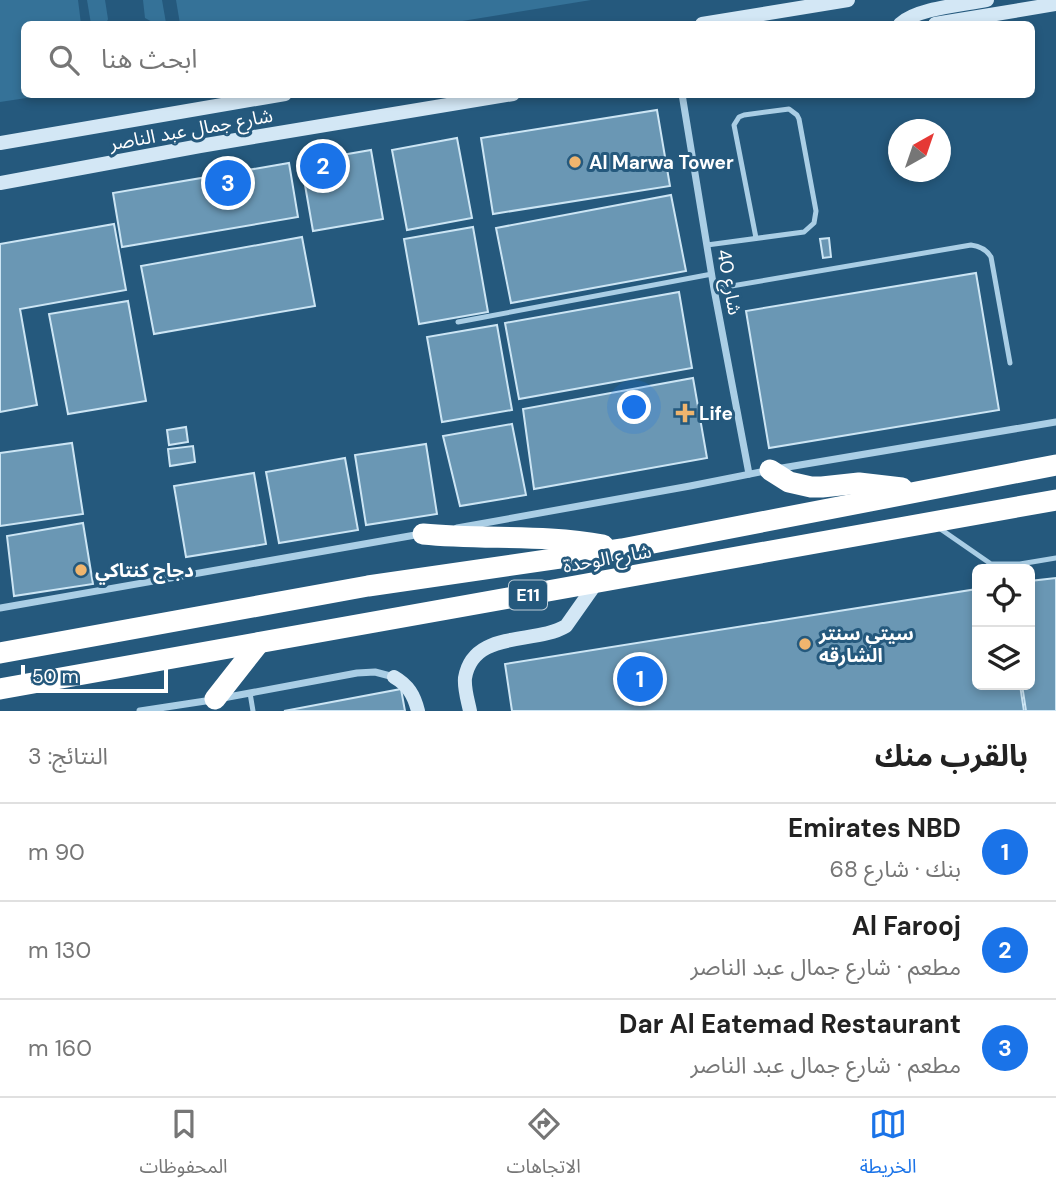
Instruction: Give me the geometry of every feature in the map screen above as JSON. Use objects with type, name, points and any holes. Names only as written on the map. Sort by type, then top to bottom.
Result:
[{"type":"highway","name":"شارع الوحدة","points":[[0,653],[368,586],[622,549],[1056,465]]},
{"type":"highway","points":[[770,470],[789,482],[811,487],[859,483],[922,490]]},
{"type":"highway","name":"شارع الوحدة","points":[[0,690],[1056,500]]},
{"type":"highway","points":[[423,534],[558,539],[622,549]]},
{"type":"highway","points":[[215,699],[259,643]]},
{"type":"street","points":[[720,21],[848,0]]},
{"type":"street","points":[[904,21],[911,15],[987,0]]},
{"type":"street","points":[[953,21],[1056,4]]},
{"type":"street","name":"شارع جمال عبد الناصر","points":[[0,143],[262,98]]},
{"type":"street","name":"شارع جمال عبد الناصر","points":[[0,183],[186,148],[489,98]]},
{"type":"street","name":"شارع 40","points":[[683,98],[714,289],[749,474]]},
{"type":"street","points":[[0,608],[770,470],[1056,422]]},
{"type":"street","points":[[470,711],[465,688],[466,678],[476,655],[497,643],[562,629],[597,582]]},
{"type":"street","points":[[140,711],[375,672],[394,677],[406,685],[418,711]]},
{"type":"lane","points":[[707,245],[804,232],[814,223],[816,217],[799,119],[789,109],[744,115],[736,120],[734,125],[756,238]]},
{"type":"lane","points":[[714,289],[977,246],[983,248],[991,257],[1010,363]]},
{"type":"lane","points":[[458,322],[712,274]]},
{"type":"lane","points":[[931,523],[991,564],[1020,564],[1056,558]]},
{"type":"lane","points":[[250,693],[253,711]]},
{"type":"shaded area","points":[[0,0],[78,0],[81,21],[21,21],[21,98],[26,98],[0,102]]},
{"type":"shaded area","points":[[87,0],[105,0],[107,21],[90,21]]},
{"type":"shaded area","points":[[143,0],[162,0],[166,21],[150,21],[145,18]]},
{"type":"shaded area","points":[[176,0],[591,0],[462,21],[180,21]]},
{"type":"building","name":"Al Marwa Tower","points":[[657,110],[670,186],[493,214],[481,138]]},
{"type":"building","points":[[457,138],[472,218],[407,230],[392,150]]},
{"type":"building","points":[[371,150],[383,219],[313,231],[301,162]]},
{"type":"building","points":[[289,163],[298,217],[122,247],[113,193]]},
{"type":"building","name":"Al Marwa Tower","points":[[671,195],[686,271],[511,303],[496,228]]},
{"type":"building","points":[[114,224],[126,290],[20,309],[37,405],[0,412],[0,244]]},
{"type":"building","points":[[473,227],[488,312],[419,324],[404,239]]},
{"type":"building","points":[[302,237],[315,306],[154,334],[141,266]]},
{"type":"building","points":[[829,238],[831,257],[823,258],[820,239]]},
{"type":"building","points":[[976,273],[999,410],[769,448],[746,311]]},
{"type":"building","points":[[679,292],[692,368],[519,399],[505,323]]},
{"type":"building","points":[[128,301],[146,401],[68,414],[49,314]]},
{"type":"building","points":[[497,325],[512,410],[442,422],[427,337]]},
{"type":"building","points":[[693,378],[707,458],[534,489],[523,409]]},
{"type":"building","points":[[512,424],[526,495],[460,506],[443,436]]},
{"type":"building","points":[[186,427],[188,442],[169,445],[167,430]]},
{"type":"building","points":[[72,443],[83,514],[0,526],[0,453]]},
{"type":"building","points":[[426,444],[437,514],[366,525],[355,455]]},
{"type":"building","points":[[193,446],[195,462],[170,466],[168,449]]},
{"type":"building","points":[[345,458],[358,530],[279,543],[266,472]]},
{"type":"building","points":[[254,473],[266,544],[186,557],[174,486]]},
{"type":"building","points":[[83,523],[93,584],[14,596],[7,536]]},
{"type":"building","points":[[1056,578],[1056,711],[1026,711],[1023,690],[1035,690],[1035,580]]},
{"type":"building","name":"سيتي سنتر الشارقه","points":[[972,590],[972,690],[1021,690],[1024,711],[512,711],[505,664]]},
{"type":"building","points":[[401,689],[405,711],[284,711]]},
{"type":"place","name":"Al Marwa Tower","points":[[575,162]]},
{"type":"place","name":"Al Farooj","points":[[323,166]]},
{"type":"place","name":"Dar Al Eatemad Restaurant","points":[[228,183]]},
{"type":"place","name":"Life","points":[[685,413]]},
{"type":"place","name":"دجاج كنتاكي","points":[[81,570]]},
{"type":"place","name":"سيتي سنتر الشارقه","points":[[805,644]]},
{"type":"place","name":"Emirates NBD","points":[[640,679]]}]
